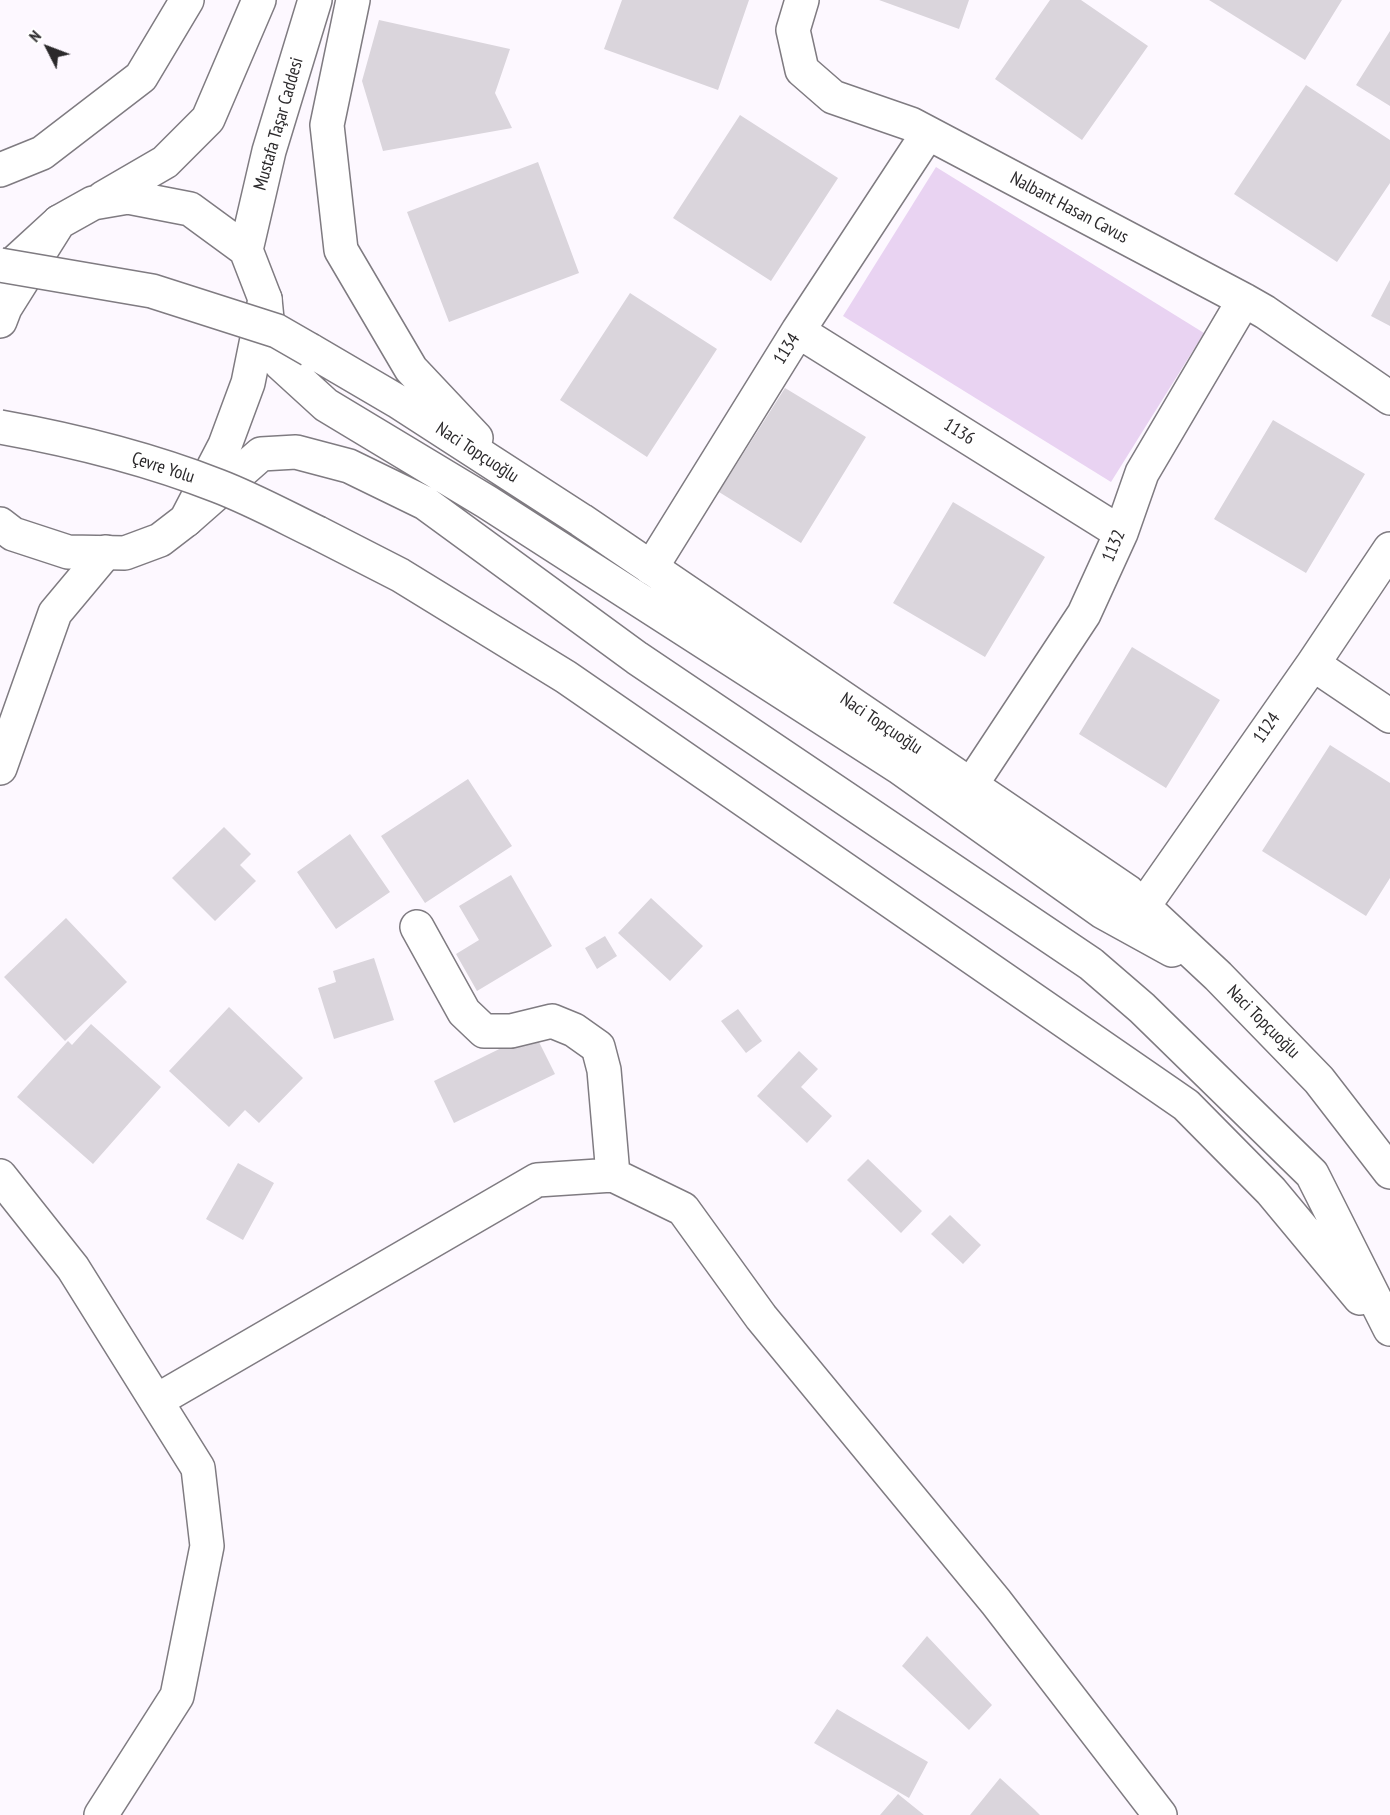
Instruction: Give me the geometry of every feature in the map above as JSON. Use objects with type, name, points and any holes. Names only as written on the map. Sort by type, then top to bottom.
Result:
[{"type":"main road","points":[[0,170],[42,153],[141,77],[187,0]]},
{"type":"main road","points":[[0,276],[59,222],[165,162],[208,119],[259,0]]},
{"type":"main road","name":"Mustafa Taşar Caddesi","points":[[246,250],[269,151],[315,0]]},
{"type":"main road","points":[[353,0],[327,125],[341,250],[411,369],[510,475]]},
{"type":"main road","name":"Nalbant Hasan Cavus","points":[[802,0],[793,30],[802,70],[833,97],[911,124],[1244,300],[1390,398]]},
{"type":"main road","name":"1134","points":[[651,568],[798,331],[928,133]]},
{"type":"main road","points":[[93,203],[128,197],[190,209],[246,250],[266,299],[270,349],[280,363],[326,405],[487,502],[899,767],[1103,912],[1218,976]]},
{"type":"main road","points":[[0,321],[5,308],[59,222]]},
{"type":"main road","name":"Naci Topçuoğlu","points":[[0,265],[152,291],[277,331],[397,402],[510,475],[1128,892],[1218,976],[1319,1080],[1390,1172]]},
{"type":"main road","points":[[186,520],[225,445],[248,383],[266,299]]},
{"type":"main road","name":"1132","points":[[971,784],[1084,614],[1121,533],[1142,474],[1244,300]]},
{"type":"main road","name":"1136","points":[[798,331],[1121,533]]},
{"type":"main road","name":"Çevre Yolu","points":[[0,427],[32,432],[135,459],[218,486],[400,575],[566,677],[1186,1105],[1272,1191],[1390,1333]]},
{"type":"main road","points":[[0,524],[14,534],[68,552],[125,553],[160,540],[261,454],[296,452],[349,466],[425,503],[637,658],[1091,964],[1134,1001],[1312,1174],[1390,1329]]},
{"type":"main road","name":"1124","points":[[1143,907],[1313,664],[1390,549]]},
{"type":"main road","points":[[0,768],[55,613],[106,552]]},
{"type":"main road","points":[[1313,664],[1390,716]]},
{"type":"main road","points":[[417,927],[464,1012],[484,1030],[511,1031],[552,1021],[574,1030],[598,1047],[604,1070],[612,1175]]},
{"type":"main road","points":[[156,1401],[537,1180],[612,1175],[683,1209],[761,1317],[996,1602],[1160,1815]]},
{"type":"main road","points":[[0,1176],[73,1268],[198,1468],[207,1546],[177,1696],[101,1815]]},
{"type":"shaded area","points":[[936,167],[1204,333],[1111,482],[843,316]]},
{"type":"building","points":[[622,0],[749,0],[718,90],[604,49]]},
{"type":"building","points":[[879,0],[969,0],[959,29]]},
{"type":"building","points":[[1050,0],[1081,0],[1148,46],[1082,140],[995,79]]},
{"type":"building","points":[[1209,0],[1342,0],[1305,60]]},
{"type":"building","points":[[379,20],[510,49],[495,93],[512,128],[383,151],[362,81]]},
{"type":"building","points":[[1390,31],[1390,106],[1356,85]]},
{"type":"building","points":[[1306,85],[1390,140],[1390,183],[1337,262],[1234,194]]},
{"type":"building","points":[[740,115],[838,178],[771,281],[673,218]]},
{"type":"building","points":[[538,162],[579,273],[449,322],[407,212]]},
{"type":"building","points":[[1390,280],[1390,326],[1371,316]]},
{"type":"building","points":[[630,293],[717,349],[647,457],[560,400]]},
{"type":"building","points":[[785,388],[866,437],[801,543],[719,492]]},
{"type":"building","points":[[1273,420],[1365,474],[1306,573],[1214,519]]},
{"type":"building","points":[[953,502],[1045,557],[985,657],[893,603]]},
{"type":"building","points":[[1132,647],[1220,700],[1166,788],[1079,734]]},
{"type":"building","points":[[1330,745],[1390,783],[1390,878],[1366,916],[1262,851]]},
{"type":"building","points":[[468,779],[512,846],[425,903],[381,836]]},
{"type":"building","points":[[224,827],[251,854],[240,865],[256,881],[215,921],[172,878]]},
{"type":"building","points":[[350,834],[390,892],[336,929],[297,872]]},
{"type":"building","points":[[511,875],[552,946],[477,991],[456,954],[479,940],[459,906]]},
{"type":"building","points":[[651,898],[703,946],[670,981],[618,933]]},
{"type":"building","points":[[66,918],[127,982],[65,1041],[4,977]]},
{"type":"building","points":[[605,936],[617,956],[597,969],[585,948]]},
{"type":"building","points":[[374,958],[394,1020],[334,1039],[318,988],[336,982],[333,971]]},
{"type":"building","points":[[229,1007],[303,1078],[259,1123],[245,1110],[229,1127],[169,1071]]},
{"type":"building","points":[[738,1009],[762,1041],[746,1053],[721,1021]]},
{"type":"building","points":[[91,1024],[161,1087],[93,1164],[17,1097],[68,1041],[72,1045]]},
{"type":"building","points":[[534,1032],[555,1074],[454,1123],[434,1081]]},
{"type":"building","points":[[799,1051],[818,1069],[801,1087],[832,1116],[807,1143],[757,1096]]},
{"type":"building","points":[[868,1159],[922,1211],[901,1233],[847,1180]]},
{"type":"building","points":[[238,1163],[274,1183],[243,1240],[206,1219]]},
{"type":"building","points":[[950,1215],[981,1245],[963,1264],[931,1234]]},
{"type":"building","points":[[927,1636],[992,1705],[969,1730],[902,1666]]},
{"type":"building","points":[[837,1709],[928,1762],[909,1798],[814,1743]]},
{"type":"building","points":[[1000,1778],[1035,1810],[1040,1815],[970,1815]]},
{"type":"building","points":[[898,1794],[924,1815],[880,1815]]}]
